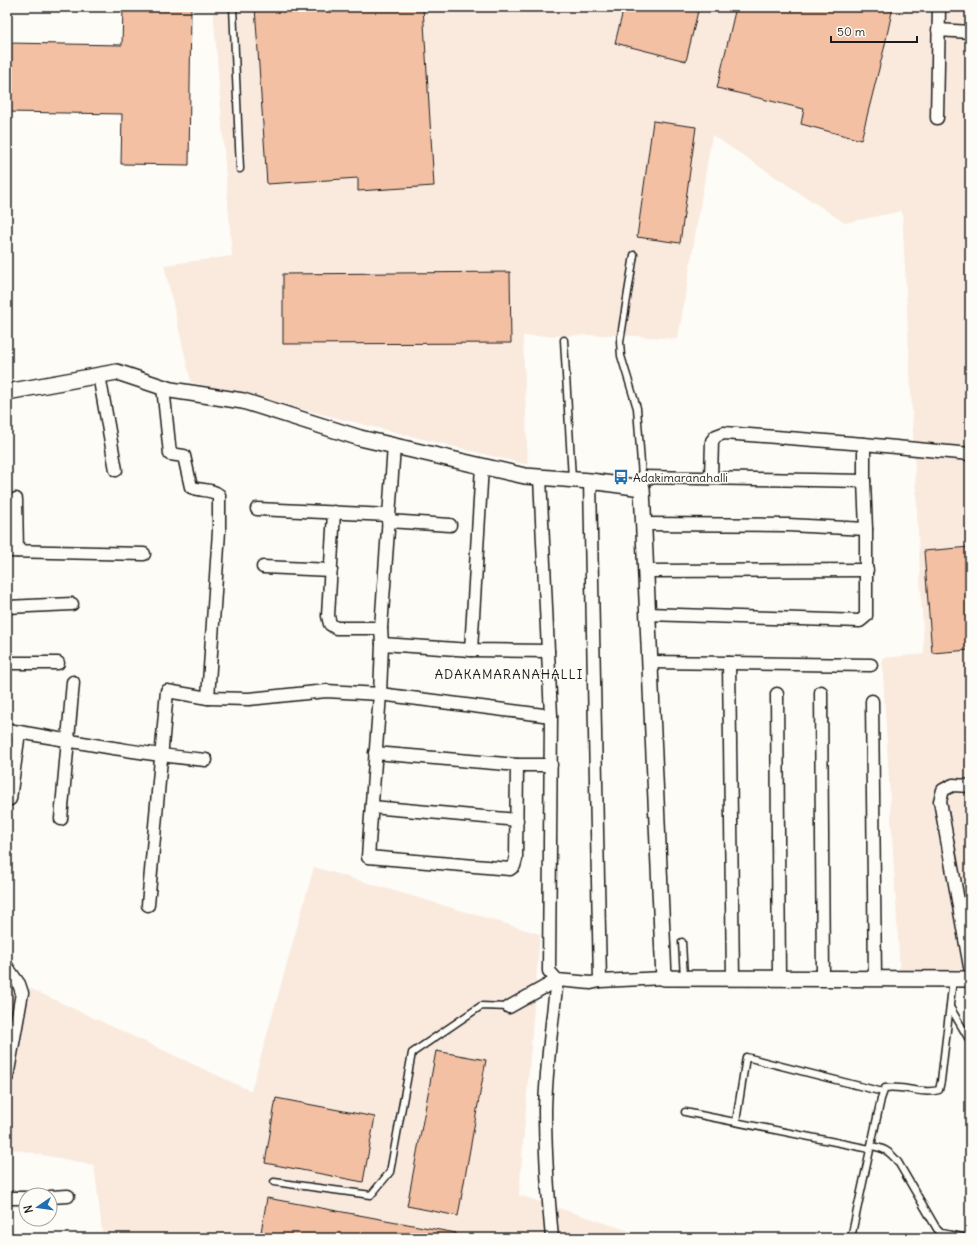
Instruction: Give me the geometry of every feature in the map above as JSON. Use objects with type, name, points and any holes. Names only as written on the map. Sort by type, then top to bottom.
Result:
[{"type":"street","points":[[937,118],[939,7]]},
{"type":"street","points":[[938,30],[970,32]]},
{"type":"street","points":[[7,392],[117,372],[171,390],[243,400],[360,438],[525,476],[590,481],[642,482],[712,478],[864,482]]},
{"type":"street","points":[[99,375],[116,470]]},
{"type":"street","points":[[163,387],[170,454],[184,456],[191,486],[196,489],[217,493],[219,496],[208,698]]},
{"type":"street","points":[[712,478],[712,441],[716,436],[724,433],[970,454]]},
{"type":"street","points":[[648,614],[860,621],[866,616],[867,570],[864,444]]},
{"type":"street","points":[[394,446],[381,628],[382,644],[380,694],[368,857],[510,869],[514,866],[516,859],[517,765]]},
{"type":"street","points":[[470,650],[482,466]]},
{"type":"street","points":[[540,477],[551,716],[549,971],[557,980],[549,1051],[545,1109],[546,1162],[552,1238]]},
{"type":"street","points":[[590,481],[600,981]]},
{"type":"street","points":[[642,482],[664,978]]},
{"type":"street","points":[[16,499],[12,551],[144,554]]},
{"type":"street","points":[[256,509],[334,512],[450,525]]},
{"type":"street","points":[[334,512],[328,616],[330,624],[336,628],[381,628]]},
{"type":"street","points":[[643,524],[788,525],[866,529]]},
{"type":"street","points":[[263,566],[331,570]]},
{"type":"street","points":[[646,571],[867,570]]},
{"type":"street","points":[[7,607],[72,604]]},
{"type":"street","points":[[382,644],[470,650],[548,651]]},
{"type":"street","points":[[650,662],[871,664]]},
{"type":"street","points":[[7,664],[58,663]]},
{"type":"street","points":[[729,663],[733,978]]},
{"type":"street","points":[[61,819],[73,682]]},
{"type":"street","points":[[148,904],[167,691],[208,698],[249,699],[326,691],[380,694],[551,716]]},
{"type":"street","points":[[821,692],[823,978]]},
{"type":"street","points":[[777,694],[779,978]]},
{"type":"street","points":[[872,701],[875,979]]},
{"type":"street","points":[[7,730],[162,756],[206,760]]},
{"type":"street","points":[[10,799],[19,732]]},
{"type":"street","points":[[375,753],[517,765],[551,765]]},
{"type":"street","points":[[970,786],[953,785],[943,790],[940,801],[970,967]]},
{"type":"street","points":[[372,807],[517,820]]},
{"type":"street","points":[[7,967],[19,984],[22,993],[7,1077]]},
{"type":"street","points":[[509,1007],[557,980],[591,983],[600,981],[664,978],[970,979]]},
{"type":"street","points":[[58,1197],[68,1196]]},
{"type":"street","points":[[7,1198],[18,1198]]},
{"type":"lane","points":[[233,7],[240,169]]},
{"type":"lane","points":[[634,255],[620,342],[621,356],[637,408],[642,482]]},
{"type":"lane","points":[[564,340],[572,480]]},
{"type":"lane","points":[[682,942],[684,978]]},
{"type":"lane","points":[[851,1238],[870,1148],[885,1088],[892,1087],[932,1092],[939,1090],[942,1081],[953,979]]},
{"type":"lane","points":[[274,1182],[371,1195],[390,1172],[412,1053],[481,1006],[509,1007]]},
{"type":"lane","points":[[950,1007],[970,1041]]},
{"type":"lane","points":[[736,1122],[746,1057],[883,1092]]},
{"type":"lane","points":[[686,1112],[870,1148],[883,1148],[892,1154],[898,1162],[937,1229],[941,1233],[968,1238]]},
{"type":"shaded area","points":[[213,7],[970,7],[970,968],[900,975],[882,658],[924,654],[902,211],[845,223],[712,135],[678,339],[621,335],[523,336],[528,465],[191,382],[164,265],[232,256]]},
{"type":"shaded area","points":[[314,867],[540,934],[519,1195],[651,1238],[103,1238],[94,1165],[7,1148],[7,983],[27,987],[251,1091]]},
{"type":"building","points":[[123,7],[191,7],[189,165],[121,164],[122,114],[7,112],[7,43],[122,45]]},
{"type":"building","points":[[255,7],[423,7],[434,186],[358,191],[358,178],[267,184]]},
{"type":"building","points":[[624,7],[699,7],[686,61],[615,43]]},
{"type":"building","points":[[736,7],[893,7],[861,140],[801,124],[804,109],[717,88]]},
{"type":"building","points":[[653,121],[696,127],[680,243],[637,237]]},
{"type":"building","points":[[510,272],[511,343],[283,344],[283,274]]},
{"type":"building","points":[[970,547],[970,650],[932,653],[924,551]]},
{"type":"building","points":[[436,1051],[486,1060],[458,1216],[407,1206]]},
{"type":"building","points":[[276,1098],[375,1117],[363,1182],[265,1163]]},
{"type":"building","points":[[267,1198],[456,1233],[456,1238],[260,1238]]},
{"type":"place","name":"Adakimaranahalli","points":[[621,477]]},
{"type":"district","name":"ADAKAMARANAHALLI","points":[[509,674]]}]
